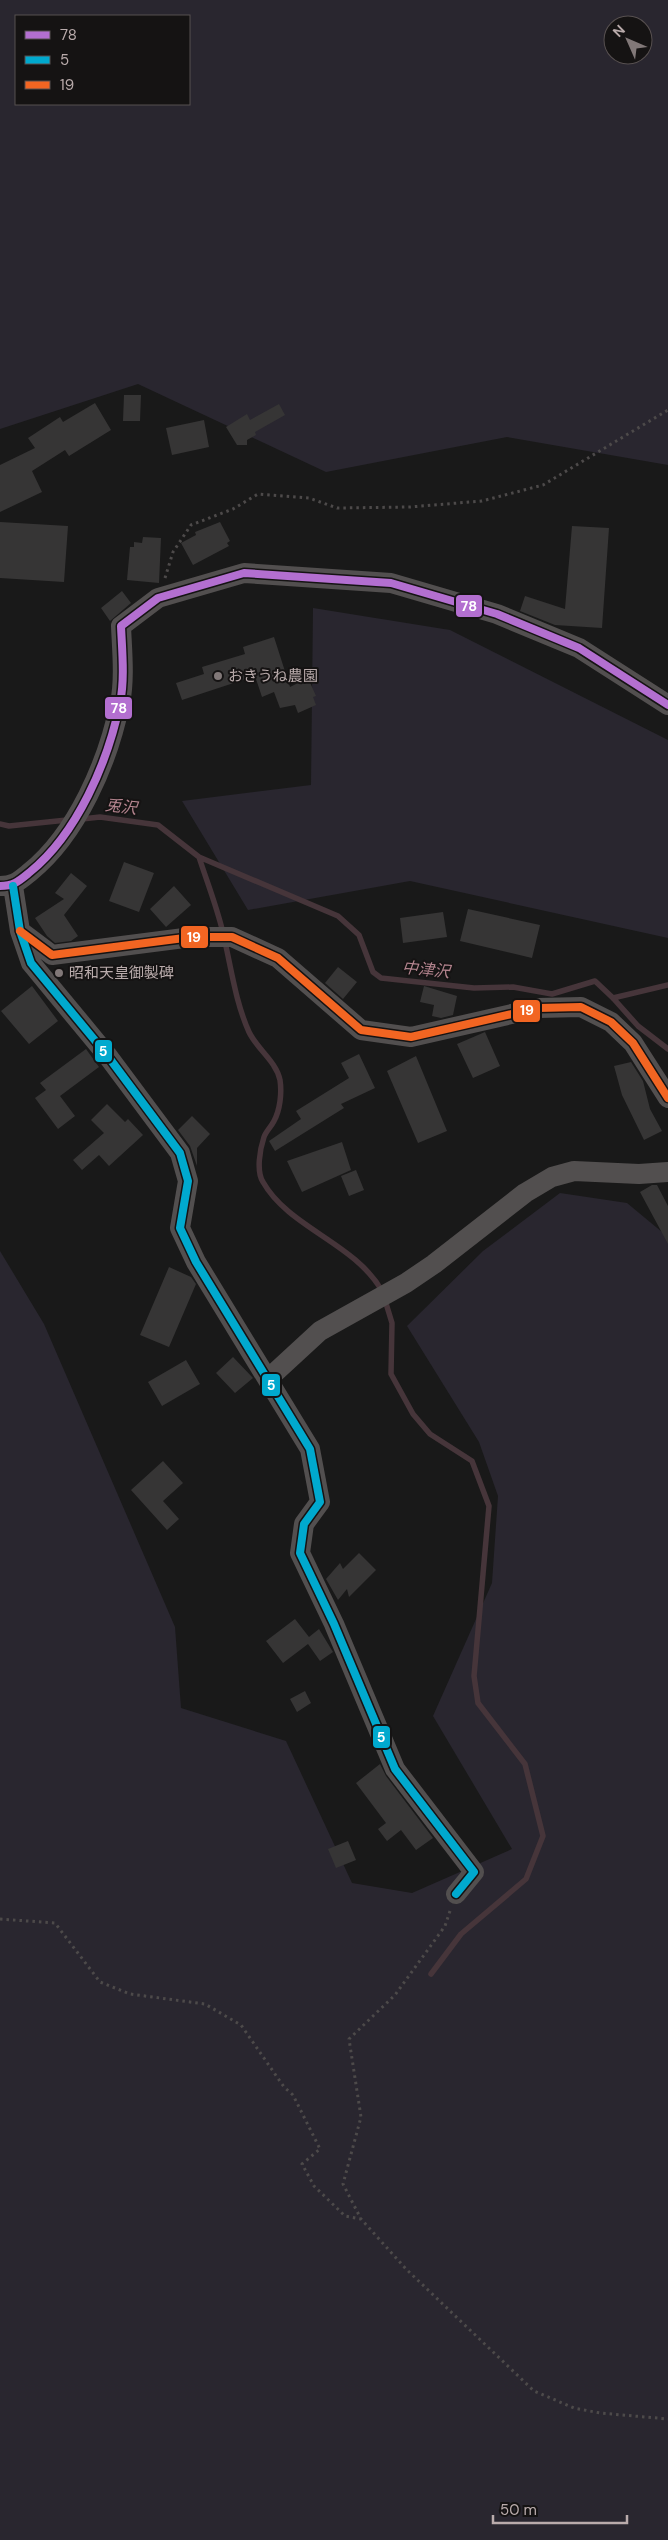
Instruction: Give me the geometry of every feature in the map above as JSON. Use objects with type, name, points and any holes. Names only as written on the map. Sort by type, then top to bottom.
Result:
[{"type":"street","points":[[456,1894],[474,1872],[395,1769],[334,1624],[300,1553],[304,1524],[320,1502],[310,1449],[269,1378],[196,1262],[180,1228],[188,1181],[180,1153],[107,1055],[31,963],[6,886],[46,860],[76,819],[109,742],[120,701],[121,626],[158,598],[244,573],[391,583],[497,614],[579,648],[668,705]]},
{"type":"street","points":[[20,931],[52,955],[192,937],[232,937],[278,958],[361,1030],[411,1037],[538,1008],[581,1007],[612,1022],[633,1043],[668,1098]]},
{"type":"street","points":[[269,1378],[320,1330],[406,1283],[506,1210],[525,1193],[552,1178],[574,1171],[639,1174],[668,1172]]},
{"type":"path","points":[[158,598],[173,552],[191,525],[233,510],[258,494],[309,498],[337,508],[420,507],[482,501],[543,485],[668,410]]},
{"type":"path","points":[[456,1894],[445,1926],[395,1995],[349,2039],[360,2117],[343,2184],[362,2219],[406,2269],[534,2391],[574,2408],[600,2413],[668,2419]]},
{"type":"path","points":[[0,1919],[55,1923],[100,1982],[130,1994],[205,2004],[242,2025],[284,2087],[293,2096],[320,2149],[302,2164],[314,2186],[345,2216],[362,2219]]},
{"type":"shaded area","points":[[0,0],[668,0],[668,465],[507,437],[326,472],[138,384],[0,429]]},
{"type":"shaded area","points":[[313,608],[450,630],[668,740],[668,938],[410,881],[248,910],[182,801],[311,785]]},
{"type":"shaded area","points":[[560,1193],[627,1203],[668,1237],[668,2540],[0,2540],[0,1251],[44,1324],[175,1627],[181,1708],[286,1741],[352,1883],[412,1893],[512,1849],[433,1716],[492,1583],[498,1496],[479,1442],[407,1326],[483,1251]]},
{"type":"building","points":[[124,395],[141,395],[140,421],[123,421]]},
{"type":"building","points":[[95,403],[111,430],[69,456],[65,450],[32,471],[42,492],[0,512],[0,465],[35,448],[28,438],[60,417],[63,422]]},
{"type":"building","points":[[279,404],[285,415],[255,432],[256,435],[247,440],[247,445],[237,445],[226,427],[247,414],[250,420]]},
{"type":"building","points":[[204,420],[209,447],[172,455],[166,428]]},
{"type":"building","points":[[0,522],[68,526],[64,582],[0,578]]},
{"type":"building","points":[[220,522],[230,541],[227,543],[229,546],[193,565],[181,543],[196,535],[195,532]]},
{"type":"building","points":[[572,526],[609,528],[602,628],[555,625],[520,611],[525,596],[565,609]]},
{"type":"building","points":[[143,537],[161,538],[159,583],[127,580],[130,547],[134,547],[134,542],[142,543]]},
{"type":"building","points":[[122,591],[131,603],[110,621],[101,608]]},
{"type":"building","points":[[274,637],[290,687],[308,678],[316,696],[313,697],[316,705],[298,713],[295,705],[280,708],[274,692],[262,697],[255,676],[182,700],[176,683],[204,674],[202,667],[245,654],[243,647]]},
{"type":"building","points":[[124,862],[154,873],[139,912],[109,901]]},
{"type":"building","points":[[71,873],[87,886],[64,915],[78,936],[71,941],[55,943],[47,936],[35,918],[64,899],[55,893]]},
{"type":"building","points":[[174,886],[191,905],[166,927],[150,909]]},
{"type":"building","points":[[468,909],[540,925],[532,958],[460,941]]},
{"type":"building","points":[[443,912],[447,937],[403,943],[400,918]]},
{"type":"building","points":[[338,967],[357,982],[343,999],[325,983]]},
{"type":"building","points":[[32,986],[58,1021],[29,1044],[1,1011]]},
{"type":"building","points":[[424,986],[457,996],[453,1015],[441,1018],[432,1016],[434,1005],[420,1002]]},
{"type":"building","points":[[485,1032],[500,1066],[473,1078],[457,1044]]},
{"type":"building","points":[[86,1049],[99,1067],[60,1096],[75,1116],[58,1129],[35,1098],[46,1090],[40,1083]]},
{"type":"building","points":[[359,1054],[375,1088],[341,1104],[344,1108],[275,1151],[269,1141],[301,1119],[296,1111],[349,1078],[341,1063]]},
{"type":"building","points":[[416,1056],[447,1131],[418,1143],[387,1071]]},
{"type":"building","points":[[631,1062],[643,1081],[650,1109],[662,1131],[644,1140],[622,1095],[614,1066]]},
{"type":"building","points":[[107,1104],[125,1122],[128,1119],[143,1135],[109,1166],[99,1155],[82,1170],[73,1160],[104,1133],[91,1120]]},
{"type":"building","points":[[192,1116],[210,1134],[197,1148],[197,1166],[190,1146],[178,1130]]},
{"type":"building","points":[[342,1142],[351,1170],[302,1192],[287,1161]]},
{"type":"building","points":[[356,1170],[364,1190],[349,1196],[341,1176]]},
{"type":"building","points":[[652,1185],[657,1185],[668,1206],[668,1244],[640,1192]]},
{"type":"building","points":[[169,1267],[191,1277],[196,1284],[169,1347],[140,1335]]},
{"type":"building","points":[[233,1357],[253,1378],[235,1393],[216,1373]]},
{"type":"building","points":[[186,1360],[200,1384],[162,1406],[148,1382]]},
{"type":"building","points":[[163,1461],[183,1483],[163,1501],[179,1519],[167,1530],[131,1490]]},
{"type":"building","points":[[359,1553],[376,1570],[349,1597],[347,1589],[338,1600],[326,1579],[340,1563],[343,1569]]},
{"type":"building","points":[[295,1619],[309,1637],[319,1629],[333,1652],[320,1661],[308,1644],[283,1663],[266,1641]]},
{"type":"building","points":[[305,1691],[311,1703],[297,1712],[290,1699]]},
{"type":"building","points":[[380,1764],[386,1776],[433,1838],[416,1850],[401,1830],[387,1841],[378,1829],[386,1823],[356,1783]]},
{"type":"building","points":[[348,1841],[356,1860],[336,1868],[328,1849]]},
{"type":"waterway","name":"中津沢","points":[[82,819],[100,817],[158,825],[199,857],[338,916],[359,935],[373,972],[381,978],[474,988],[513,987],[552,994],[595,981],[638,1026],[668,1049]]},
{"type":"waterway","name":"兎沢","points":[[0,824],[9,826],[67,820]]},
{"type":"waterway","points":[[199,857],[221,923],[244,1020],[252,1038],[275,1067],[281,1085],[278,1112],[265,1135],[261,1148],[259,1166],[263,1182],[274,1198],[289,1212],[356,1260],[370,1274],[382,1291]]},
{"type":"waterway","points":[[613,998],[668,985]]},
{"type":"waterway","points":[[385,1300],[392,1323],[391,1374],[413,1414],[430,1434],[472,1461],[489,1506],[474,1676],[478,1703],[525,1764],[543,1836],[526,1879],[461,1934],[431,1974]]},
{"type":"transit line","name":"78","points":[[0,886],[13,884],[30,872],[47,856],[76,817],[99,772],[115,726],[122,694],[121,626],[158,598],[244,573],[391,583],[497,614],[579,648],[668,705]]},
{"type":"transit line","name":"5","points":[[13,886],[20,931],[31,963],[107,1055],[180,1153],[188,1181],[180,1228],[196,1262],[310,1449],[320,1502],[304,1524],[300,1553],[334,1624],[395,1769],[474,1872],[456,1894]]},
{"type":"transit line","name":"19","points":[[20,931],[52,955],[192,937],[232,937],[278,958],[361,1030],[411,1037],[538,1008],[581,1007],[611,1022],[633,1043],[668,1098]]},
{"type":"place","name":"おきうね農園","points":[[218,676]]},
{"type":"place","name":"昭和天皇御製碑","points":[[59,973]]}]
